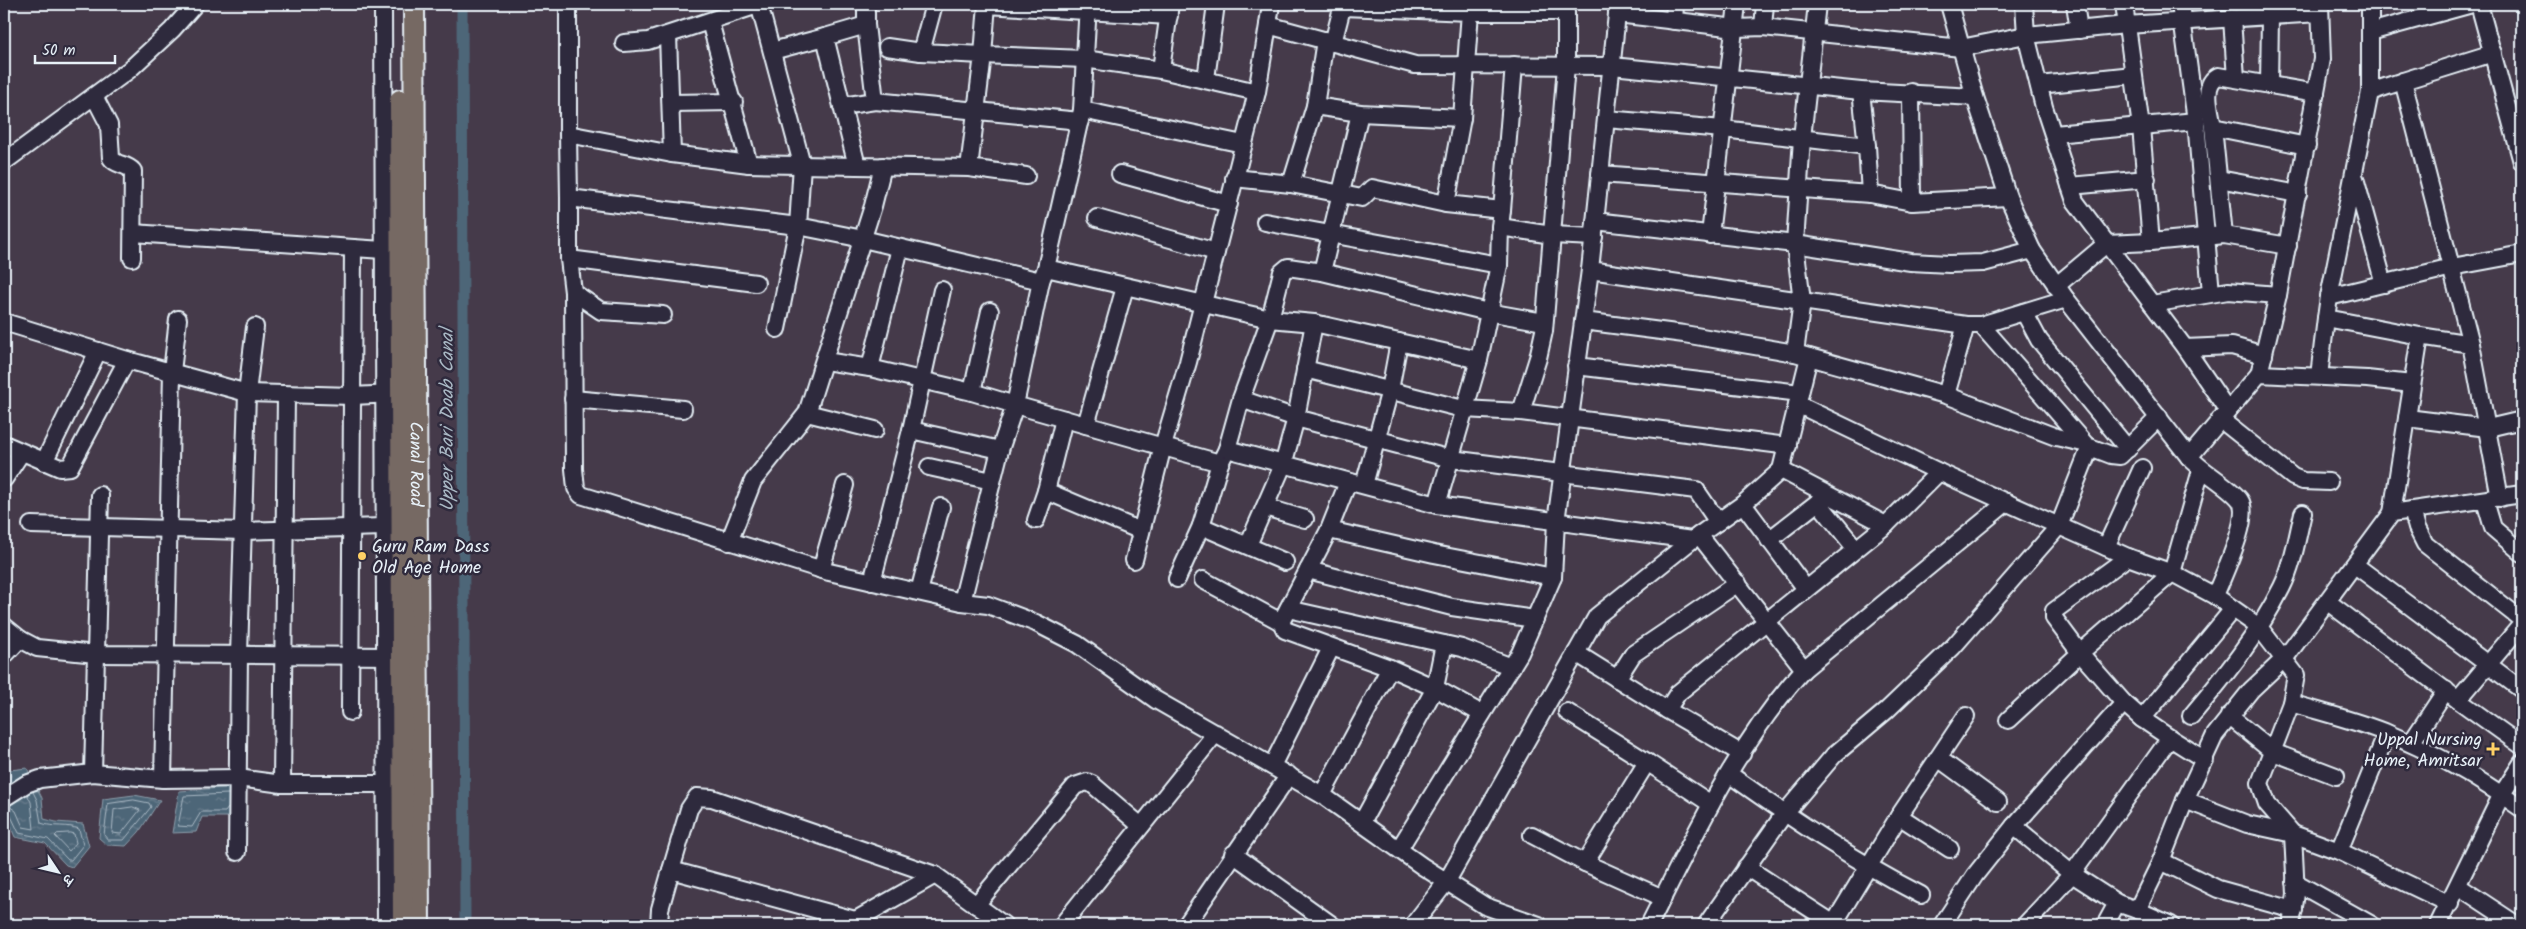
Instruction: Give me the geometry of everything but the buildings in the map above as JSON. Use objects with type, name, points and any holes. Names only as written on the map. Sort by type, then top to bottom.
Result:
[{"type":"main road","name":"Canal Road","points":[[400,4],[393,395],[393,656],[403,925]]},
{"type":"main road","name":"Canal Road","points":[[414,4],[419,925]]},
{"type":"street","points":[[383,4],[384,250],[393,395],[384,528],[393,656],[385,784],[386,925]]},
{"type":"street","points":[[568,4],[569,259],[572,292],[574,469],[576,488],[581,495],[821,570],[962,602],[988,605],[1044,627],[1077,644],[1156,700],[1322,795],[1485,906],[1496,918],[1539,925]]},
{"type":"street","points":[[624,43],[648,41],[760,4],[802,164],[798,226],[777,329]]},
{"type":"street","points":[[866,4],[866,25],[875,101]]},
{"type":"street","points":[[921,52],[934,4]]},
{"type":"street","points":[[969,168],[978,111],[987,4],[1170,10],[1161,70]]},
{"type":"street","points":[[1206,79],[1216,4]]},
{"type":"street","points":[[1134,560],[1163,446],[1203,305],[1257,92],[1271,4]]},
{"type":"street","points":[[1674,21],[1675,4]]},
{"type":"street","points":[[1710,235],[1738,4]]},
{"type":"street","points":[[1763,27],[1765,4]]},
{"type":"street","points":[[1413,925],[1447,881],[1597,616],[1695,538],[1743,504],[1781,470],[1799,399],[1802,355],[1802,301],[1795,244],[1802,138],[1817,4]]},
{"type":"street","points":[[1949,4],[1975,97],[2008,197],[2032,250],[2061,293],[2190,457],[2201,470],[2241,502],[2244,512],[2241,527],[2215,596]]},
{"type":"street","points":[[2024,4],[2026,35],[2039,85],[2078,207],[2185,348],[2224,415],[2293,477],[2303,481],[2329,482]]},
{"type":"street","points":[[2075,4],[2079,30]]},
{"type":"street","points":[[2124,4],[2141,127],[2151,242]]},
{"type":"street","points":[[2180,4],[2196,120],[2211,293]]},
{"type":"street","points":[[2319,376],[2329,297],[2370,92],[2370,4]]},
{"type":"street","points":[[2370,32],[2472,4]]},
{"type":"street","points":[[2479,4],[2494,53],[2522,162]]},
{"type":"street","points":[[1292,184],[1315,106],[1329,42],[1343,6],[1535,8],[1566,12],[1566,66],[1544,322],[1538,358],[1521,412]]},
{"type":"street","points":[[4,162],[130,70],[188,7]]},
{"type":"street","points":[[962,602],[1000,450],[1015,405],[1081,115],[1088,8]]},
{"type":"street","points":[[1446,204],[1462,118],[1471,8]]},
{"type":"street","points":[[1399,849],[1512,667],[1535,619],[1552,577],[1562,473],[1590,270],[1617,9],[1674,21],[1736,28],[1763,27],[1962,48],[2026,35],[2182,20],[2270,17],[2320,8],[2322,59],[2288,246],[2260,374],[2190,457]]},
{"type":"street","points":[[2269,85],[2270,17]]},
{"type":"street","points":[[2232,18],[2236,79]]},
{"type":"street","points":[[710,22],[734,102],[749,164]]},
{"type":"street","points":[[772,51],[866,25]]},
{"type":"street","points":[[1268,25],[1415,65],[1612,66],[1862,91],[1911,92],[1975,97]]},
{"type":"street","points":[[668,35],[672,154]]},
{"type":"street","points":[[825,37],[857,166]]},
{"type":"street","points":[[887,48],[921,52],[1084,59],[1161,70],[1257,92]]},
{"type":"street","points":[[2370,92],[2494,53]]},
{"type":"street","points":[[1437,505],[1479,360],[1499,265],[1500,227],[1514,65]]},
{"type":"street","points":[[2039,85],[2134,75]]},
{"type":"street","points":[[2224,235],[2208,89],[2210,82],[2218,76],[2316,93]]},
{"type":"street","points":[[2403,81],[2471,344],[2488,428],[2493,528],[2522,554]]},
{"type":"street","points":[[1862,91],[1868,146],[1870,194]]},
{"type":"street","points":[[1911,92],[1912,202]]},
{"type":"street","points":[[94,96],[109,125],[110,158],[116,163],[126,165],[133,171],[132,258]]},
{"type":"street","points":[[842,106],[875,101],[978,111],[1081,115],[1243,144]]},
{"type":"street","points":[[671,103],[734,102]]},
{"type":"street","points":[[1315,106],[1360,113],[1462,118]]},
{"type":"street","points":[[1322,272],[1360,113]]},
{"type":"street","points":[[1606,119],[1723,129],[1868,146]]},
{"type":"street","points":[[2054,134],[2141,127],[2196,120]]},
{"type":"street","points":[[2213,127],[2307,146]]},
{"type":"street","points":[[568,134],[672,154],[749,164],[969,168],[1026,176]]},
{"type":"street","points":[[729,542],[753,481],[807,413],[883,166]]},
{"type":"street","points":[[2354,173],[2384,284]]},
{"type":"street","points":[[1120,174],[1229,204]]},
{"type":"street","points":[[1600,174],[1870,194],[1912,202],[2008,197]]},
{"type":"street","points":[[1234,178],[1292,184],[1342,192],[1362,198],[1372,188],[1446,204],[1502,210]]},
{"type":"street","points":[[2070,186],[2146,179]]},
{"type":"street","points":[[2219,179],[2298,194]]},
{"type":"street","points":[[569,198],[798,226],[900,248],[1125,287],[1270,319],[1314,322],[1479,360]]},
{"type":"street","points":[[1097,218],[1216,252]]},
{"type":"street","points":[[1265,222],[1332,232],[1499,265]]},
{"type":"street","points":[[1500,227],[1552,235],[1594,229],[1710,235],[1795,244],[1911,262],[1949,264],[1983,263],[2032,250]]},
{"type":"street","points":[[133,233],[384,250]]},
{"type":"street","points":[[1590,270],[1973,325],[2024,312],[2061,293],[2106,244],[2207,238],[2224,235],[2288,246]]},
{"type":"street","points":[[350,712],[353,248]]},
{"type":"street","points":[[870,368],[900,248]]},
{"type":"street","points":[[2329,297],[2452,267],[2522,254]]},
{"type":"street","points":[[569,259],[756,283]]},
{"type":"street","points":[[1177,579],[1201,526],[1241,399],[1270,319],[1283,269],[1288,267],[1322,272],[1488,312],[1544,322]]},
{"type":"street","points":[[1086,425],[1125,287]]},
{"type":"street","points":[[872,582],[911,430],[942,290]]},
{"type":"street","points":[[2152,304],[2237,290],[2278,295]]},
{"type":"street","points":[[572,292],[602,311],[663,315]]},
{"type":"street","points":[[972,392],[990,311]]},
{"type":"street","points":[[2024,312],[2039,340],[2128,450]]},
{"type":"street","points":[[2326,318],[2471,344]]},
{"type":"street","points":[[163,779],[172,372],[178,319]]},
{"type":"street","points":[[1583,321],[1684,334],[1802,355],[1946,395],[2056,437],[2117,456],[2128,450],[2159,417]]},
{"type":"street","points":[[4,322],[127,360],[247,393],[352,396],[393,395]]},
{"type":"street","points":[[1248,545],[1283,466],[1296,418],[1314,322]]},
{"type":"street","points":[[1946,395],[1973,325]]},
{"type":"street","points":[[1973,325],[2086,445]]},
{"type":"street","points":[[237,852],[239,655],[247,393],[255,327]]},
{"type":"street","points":[[2137,910],[2161,861],[2185,800],[2215,736],[2251,690],[2284,658],[2328,602],[2392,513],[2420,336]]},
{"type":"street","points":[[1399,342],[1390,390],[1376,439],[1356,484],[1329,530],[1284,616],[1282,627],[1289,633],[1390,668],[1435,688],[1482,714]]},
{"type":"street","points":[[2185,348],[2232,346],[2264,355]]},
{"type":"street","points":[[44,462],[98,351]]},
{"type":"street","points":[[4,444],[44,462],[65,468],[73,464],[127,360]]},
{"type":"street","points":[[824,361],[870,368],[972,392],[1163,446],[1283,466],[1437,505],[1556,522],[1695,538],[1738,583],[1804,669]]},
{"type":"street","points":[[1576,366],[1799,399],[1939,472],[2128,557],[2172,573],[2215,596],[2258,628],[2296,675],[2291,703],[2273,752],[2262,773],[2260,783],[2267,804],[2293,834],[2295,882],[2293,918],[2218,889],[2161,861]]},
{"type":"street","points":[[1305,369],[1464,409],[1521,412],[1788,446]]},
{"type":"street","points":[[2260,374],[2319,376],[2412,384]]},
{"type":"street","points":[[282,784],[283,530],[286,395]]},
{"type":"street","points":[[573,398],[683,409]]},
{"type":"street","points":[[1241,399],[1296,418],[1451,459],[1696,490],[1718,522]]},
{"type":"street","points":[[807,413],[875,430]]},
{"type":"street","points":[[2407,418],[2488,428],[2522,420]]},
{"type":"street","points":[[1036,520],[1046,491],[1064,419]]},
{"type":"street","points":[[911,430],[1000,450]]},
{"type":"street","points":[[1706,925],[1784,814],[1834,755],[1886,710],[1953,647],[2059,526],[2086,445]]},
{"type":"street","points":[[4,479],[21,452]]},
{"type":"street","points":[[928,466],[992,481]]},
{"type":"street","points":[[2106,547],[2142,468]]},
{"type":"street","points":[[1781,470],[1822,498],[1886,525]]},
{"type":"street","points":[[2008,720],[2080,653],[2172,573],[2201,470]]},
{"type":"street","points":[[1666,710],[1678,693],[1886,525],[1939,472]]},
{"type":"street","points":[[821,570],[845,485]]},
{"type":"street","points":[[1046,491],[1141,531]]},
{"type":"street","points":[[2392,513],[2493,500],[2522,494]]},
{"type":"street","points":[[93,773],[100,495]]},
{"type":"street","points":[[1769,540],[1822,498]]},
{"type":"street","points":[[1822,498],[1856,549]]},
{"type":"street","points":[[1649,925],[1712,804],[1777,699],[1804,669],[2007,502]]},
{"type":"street","points":[[1743,504],[1806,589]]},
{"type":"street","points":[[919,592],[941,507]]},
{"type":"street","points":[[1265,507],[1305,519]]},
{"type":"street","points":[[2412,510],[2417,528],[2425,544],[2522,620]]},
{"type":"street","points":[[2191,716],[2227,674],[2258,628],[2282,587],[2303,513]]},
{"type":"street","points":[[31,525],[243,531],[384,528]]},
{"type":"street","points":[[1201,526],[1285,562]]},
{"type":"street","points":[[1329,530],[1434,554],[1552,577]]},
{"type":"street","points":[[2128,557],[2054,611],[2054,618],[2080,653],[2124,703],[2142,719],[2205,760]]},
{"type":"street","points":[[2355,565],[2522,690]]},
{"type":"street","points":[[1308,570],[1452,607],[1535,619]]},
{"type":"street","points":[[1204,580],[1284,616],[1444,644],[1512,667]]},
{"type":"street","points":[[1618,679],[1633,654],[1738,583]]},
{"type":"street","points":[[2328,602],[2522,746]]},
{"type":"street","points":[[2142,719],[2233,609]]},
{"type":"street","points":[[2411,744],[2452,695],[2490,665],[2522,624]]},
{"type":"street","points":[[4,626],[20,639],[37,648],[96,654],[393,656]]},
{"type":"street","points":[[4,656],[20,639]]},
{"type":"street","points":[[1362,822],[1435,688],[1444,644]]},
{"type":"street","points":[[1272,766],[1331,648]]},
{"type":"street","points":[[1576,653],[1666,710],[1742,754]]},
{"type":"street","points":[[1322,795],[1390,668]]},
{"type":"street","points":[[1942,925],[1975,875],[2014,826],[2124,703]]},
{"type":"street","points":[[2291,703],[2388,733],[2502,794],[2522,809]]},
{"type":"street","points":[[1567,712],[1712,804]]},
{"type":"street","points":[[1746,867],[1834,925],[1899,816],[1966,716]]},
{"type":"street","points":[[2229,716],[2273,752],[2336,776]]},
{"type":"street","points":[[1062,925],[1216,733]]},
{"type":"street","points":[[2339,851],[2388,733]]},
{"type":"street","points":[[2025,925],[2072,874],[2170,738]]},
{"type":"street","points":[[1938,758],[1998,802]]},
{"type":"street","points":[[1585,863],[1647,762]]},
{"type":"street","points":[[2438,925],[2450,904],[2502,794],[2522,763]]},
{"type":"street","points":[[4,798],[26,784],[40,779],[93,773],[163,779],[238,778],[282,784],[385,784]]},
{"type":"street","points":[[1729,774],[1784,814],[1869,868],[1921,895]]},
{"type":"street","points":[[1186,925],[1233,854],[1289,776]]},
{"type":"street","points":[[976,905],[1075,786],[1087,782],[1092,784],[1141,826]]},
{"type":"street","points":[[659,925],[660,909],[689,809],[697,797],[712,798],[935,874],[1004,925]]},
{"type":"street","points":[[2185,800],[2247,824],[2293,834],[2339,851],[2450,904]]},
{"type":"street","points":[[1899,816],[1950,849]]},
{"type":"street","points":[[2014,826],[2072,874],[2117,903],[2171,925]]},
{"type":"street","points":[[1532,835],[1585,863],[1663,898]]},
{"type":"street","points":[[1233,854],[1332,925]]},
{"type":"street","points":[[671,870],[853,924],[935,874]]},
{"type":"street","points":[[2295,882],[2372,925]]},
{"type":"street","points":[[2458,886],[2518,925]]},
{"type":"street","points":[[2105,925],[2117,903]]},
{"type":"water","points":[[27,768],[42,798],[44,819],[83,824],[89,846],[72,867],[66,865],[45,843],[15,837],[5,804],[5,786],[10,770]]},
{"type":"water","points":[[234,787],[233,809],[229,817],[202,817],[196,832],[172,833],[179,791]]},
{"type":"water","points":[[134,795],[160,800],[139,832],[126,846],[107,845],[99,838],[103,799]]},
{"type":"waterway","name":"Upper Bari Doab Canal","points":[[462,4],[465,925]]},
{"type":"place","name":"Guru Ram Dass Old Age Home","points":[[362,556]]},
{"type":"place","name":"Uppal Nursing Home, Amritsar","points":[[2493,749]]}]
